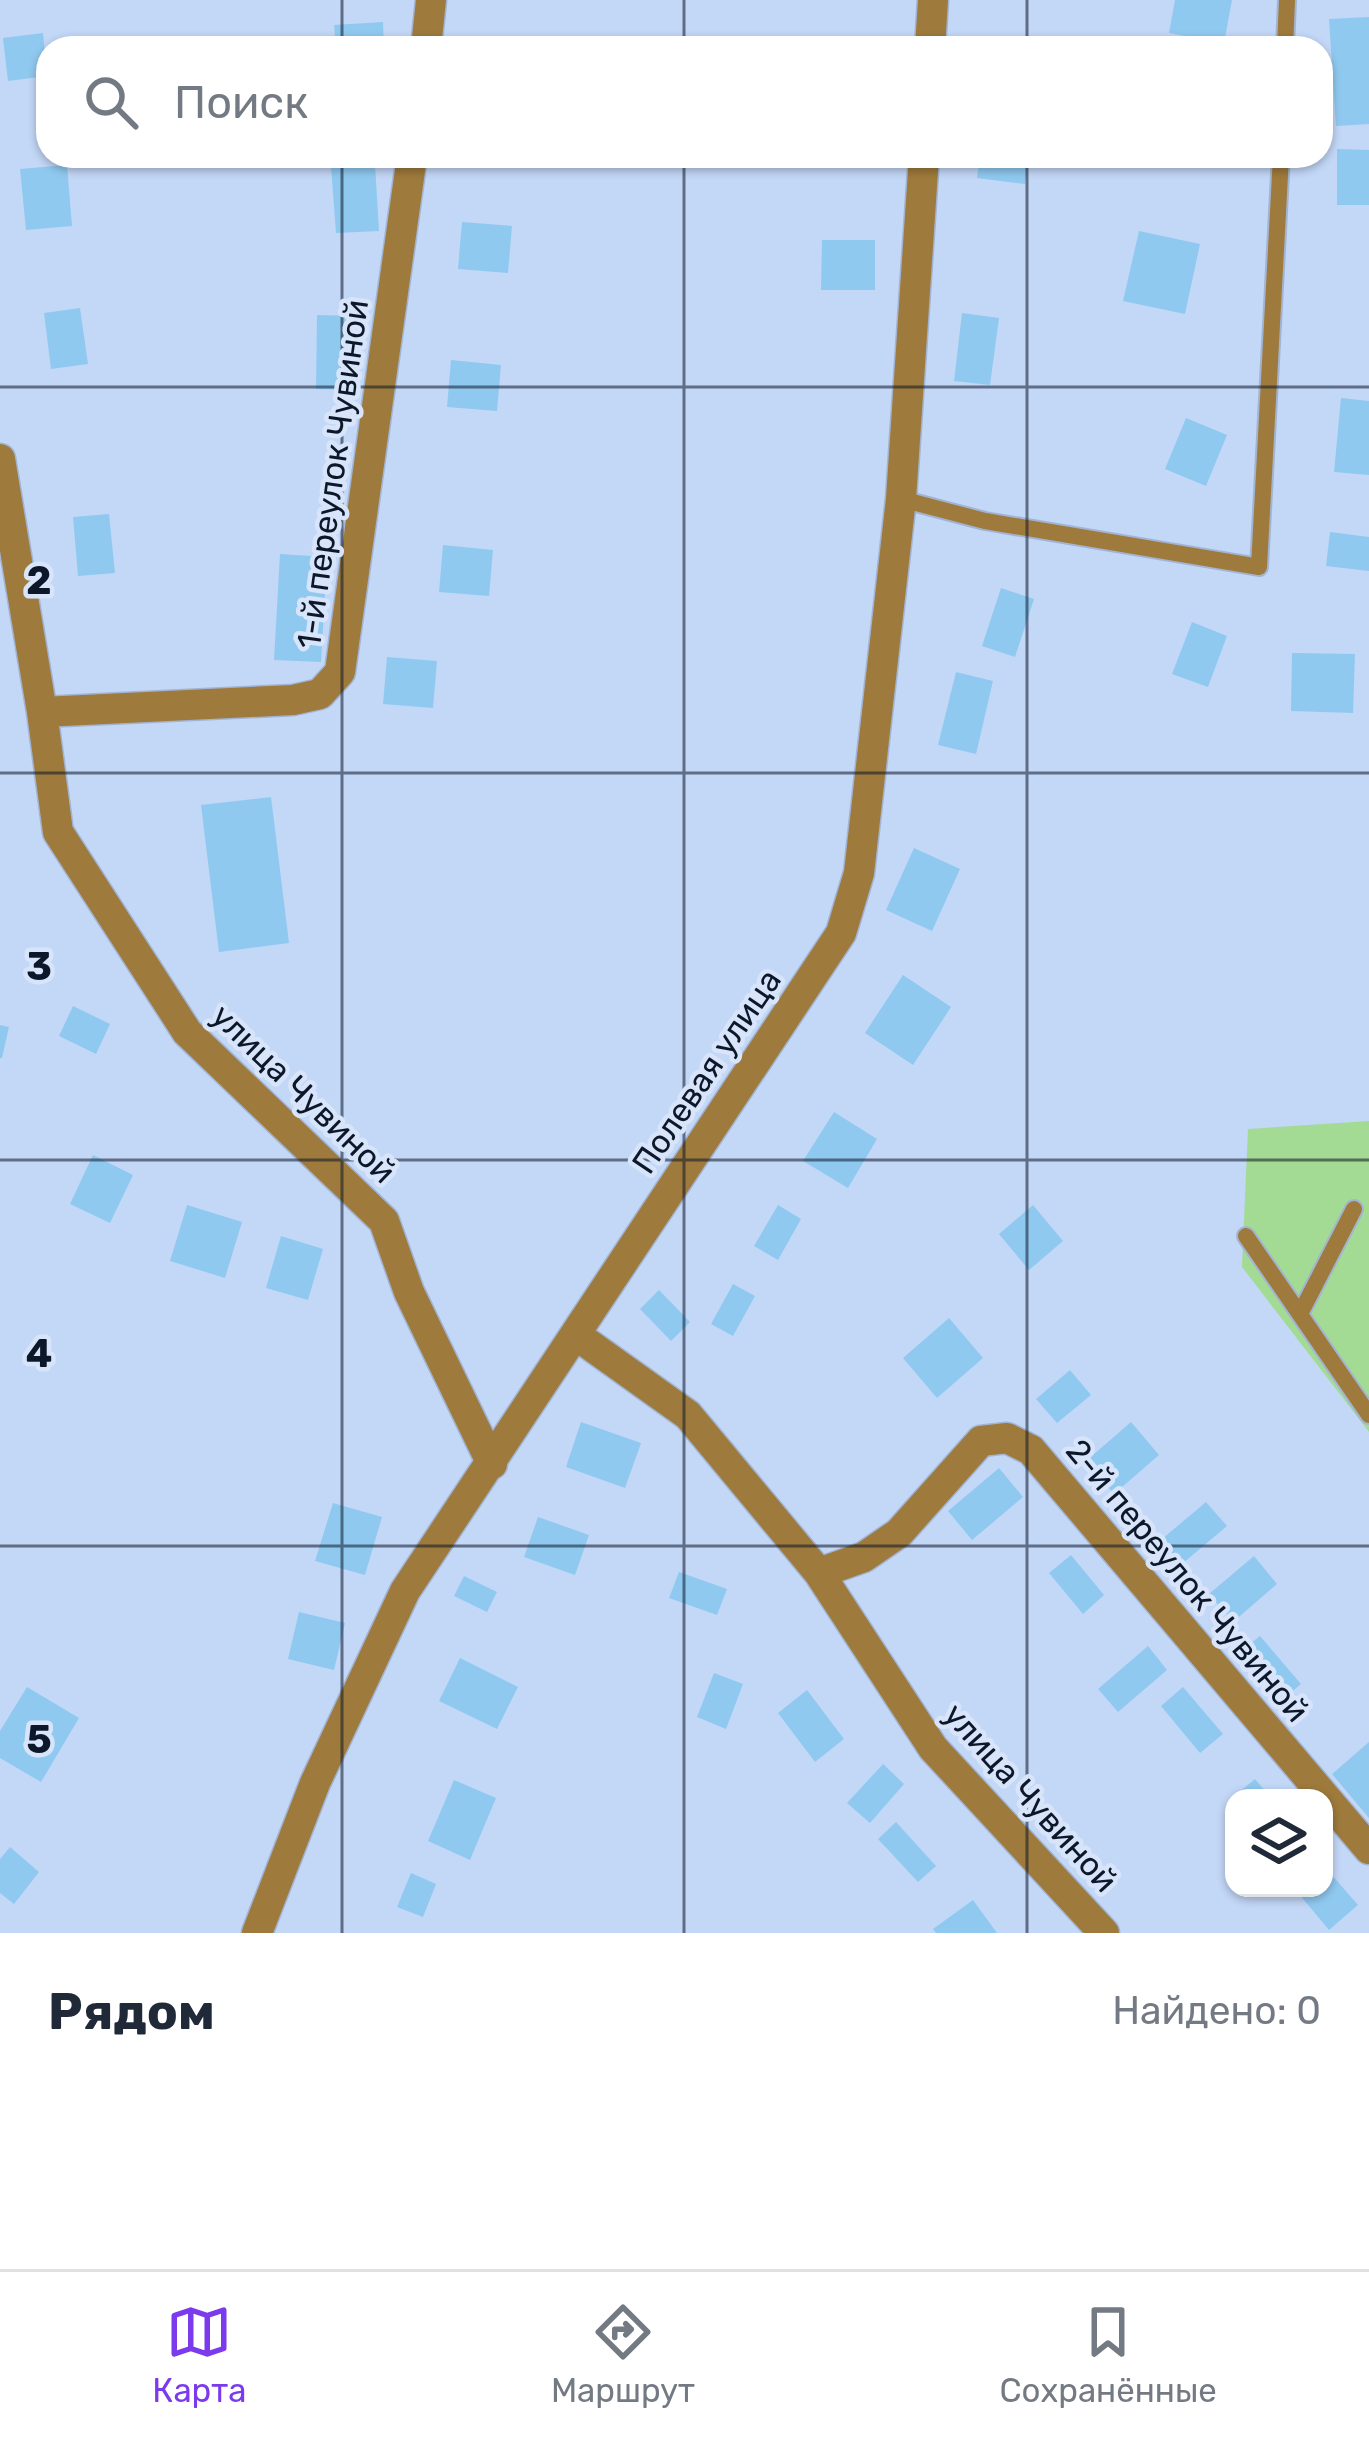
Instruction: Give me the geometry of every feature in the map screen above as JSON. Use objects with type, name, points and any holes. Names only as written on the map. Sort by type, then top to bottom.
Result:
[{"type":"street","points":[[427,36],[431,0]]},
{"type":"street","points":[[930,36],[932,0]]},
{"type":"street","name":"1-й переулок Чувиной","points":[[42,712],[293,700],[320,694],[340,671],[410,168]]},
{"type":"street","name":"Полевая улица","points":[[257,1933],[315,1783],[405,1592],[841,933],[859,873],[901,499],[923,168]]},
{"type":"street","name":"улица Чувиной","points":[[0,459],[58,832],[187,1031],[384,1221],[409,1292],[492,1464]]},
{"type":"street","name":"улица Чувиной","points":[[576,1335],[688,1415],[819,1573],[933,1748],[1104,1933]]},
{"type":"street","name":"2-й переулок Чувиной","points":[[819,1573],[864,1557],[899,1533],[981,1441],[1006,1438],[1031,1450],[1369,1849]]},
{"type":"lane","points":[[1286,36],[1287,0]]},
{"type":"lane","points":[[901,499],[985,521],[1259,567],[1280,168]]},
{"type":"lane","points":[[1300,1314],[1354,1209]]},
{"type":"lane","points":[[1246,1236],[1369,1415]]},
{"type":"green space","points":[[1369,1121],[1369,1432],[1242,1267],[1248,1129]]},
{"type":"building","points":[[1175,0],[1232,0],[1225,36],[1169,33]]},
{"type":"building","points":[[1369,17],[1369,124],[1336,126],[1329,19]]},
{"type":"building","points":[[383,22],[384,36],[335,36],[334,25]]},
{"type":"building","points":[[43,33],[36,36],[36,77],[8,81],[3,38]]},
{"type":"building","points":[[1337,149],[1369,150],[1369,205],[1337,205]]},
{"type":"building","points":[[67,168],[72,226],[26,230],[20,169]]},
{"type":"building","points":[[331,168],[375,168],[379,231],[336,233]]},
{"type":"building","points":[[978,168],[1027,168],[1025,184],[977,178]]},
{"type":"building","points":[[462,222],[512,226],[508,273],[458,269]]},
{"type":"building","points":[[1139,231],[1200,244],[1185,314],[1123,301]]},
{"type":"building","points":[[822,240],[875,240],[875,290],[821,290]]},
{"type":"building","points":[[80,308],[88,364],[51,369],[44,313]]},
{"type":"building","points":[[962,313],[999,318],[990,385],[954,381]]},
{"type":"building","points":[[317,315],[360,316],[359,390],[316,389]]},
{"type":"building","points":[[451,360],[501,365],[497,411],[447,407]]},
{"type":"building","points":[[1341,398],[1369,401],[1369,475],[1334,472]]},
{"type":"building","points":[[1186,418],[1227,435],[1206,486],[1165,469]]},
{"type":"building","points":[[109,514],[115,573],[78,576],[73,517]]},
{"type":"building","points":[[1330,532],[1369,537],[1369,571],[1326,566]]},
{"type":"building","points":[[443,545],[493,550],[489,596],[439,592]]},
{"type":"building","points":[[280,554],[327,557],[321,662],[274,660]]},
{"type":"building","points":[[1001,588],[1034,599],[1015,657],[982,646]]},
{"type":"building","points":[[1192,622],[1227,636],[1208,687],[1172,674]]},
{"type":"building","points":[[1292,653],[1355,654],[1353,713],[1291,711]]},
{"type":"building","points":[[387,657],[437,661],[433,708],[383,704]]},
{"type":"building","points":[[956,672],[993,681],[976,754],[938,745]]},
{"type":"building","points":[[271,797],[289,943],[219,952],[201,805]]},
{"type":"building","points":[[914,848],[960,869],[932,931],[886,910]]},
{"type":"building","points":[[903,975],[951,1007],[913,1065],[865,1033]]},
{"type":"building","points":[[73,1006],[110,1024],[96,1054],[59,1036]]},
{"type":"building","points":[[0,1025],[9,1027],[2,1058],[0,1058]]},
{"type":"building","points":[[834,1112],[877,1139],[848,1188],[803,1161]]},
{"type":"building","points":[[93,1155],[133,1175],[110,1223],[70,1204]]},
{"type":"building","points":[[187,1205],[242,1222],[225,1278],[170,1261]]},
{"type":"building","points":[[778,1205],[801,1219],[778,1260],[754,1246]]},
{"type":"building","points":[[1033,1205],[1063,1241],[1029,1270],[999,1234]]},
{"type":"building","points":[[281,1236],[323,1249],[308,1300],[266,1288]]},
{"type":"building","points":[[733,1284],[755,1296],[733,1336],[711,1324]]},
{"type":"building","points":[[659,1290],[690,1322],[671,1341],[640,1309]]},
{"type":"building","points":[[949,1318],[983,1358],[937,1398],[903,1358]]},
{"type":"building","points":[[1070,1370],[1091,1395],[1057,1423],[1036,1399]]},
{"type":"building","points":[[581,1422],[641,1443],[625,1488],[566,1467]]},
{"type":"building","points":[[1131,1422],[1159,1455],[1114,1494],[1086,1461]]},
{"type":"building","points":[[999,1468],[1023,1497],[972,1540],[948,1511]]},
{"type":"building","points":[[1206,1502],[1227,1526],[1176,1569],[1155,1545]]},
{"type":"building","points":[[333,1503],[382,1517],[365,1575],[315,1561]]},
{"type":"building","points":[[538,1517],[589,1535],[575,1575],[524,1557]]},
{"type":"building","points":[[1071,1555],[1104,1595],[1083,1614],[1049,1573]]},
{"type":"building","points":[[1254,1556],[1277,1584],[1233,1622],[1209,1594]]},
{"type":"building","points":[[679,1572],[727,1589],[717,1615],[669,1598]]},
{"type":"building","points":[[464,1576],[497,1592],[487,1612],[454,1596]]},
{"type":"building","points":[[299,1612],[345,1623],[334,1670],[288,1659]]},
{"type":"building","points":[[1260,1636],[1301,1684],[1280,1702],[1239,1653]]},
{"type":"building","points":[[1148,1646],[1167,1670],[1118,1712],[1098,1689]]},
{"type":"building","points":[[460,1658],[518,1687],[497,1729],[439,1701]]},
{"type":"building","points":[[714,1673],[743,1684],[726,1729],[697,1717]]},
{"type":"building","points":[[27,1687],[79,1718],[41,1782],[0,1758],[0,1731]]},
{"type":"building","points":[[1183,1687],[1223,1734],[1200,1753],[1161,1706]]},
{"type":"building","points":[[807,1690],[844,1739],[815,1762],[778,1713]]},
{"type":"building","points":[[1369,1742],[1369,1818],[1332,1774]]},
{"type":"building","points":[[883,1764],[904,1784],[870,1823],[847,1803]]},
{"type":"building","points":[[1255,1779],[1263,1789],[1243,1789]]},
{"type":"building","points":[[454,1780],[496,1798],[470,1860],[428,1841]]},
{"type":"building","points":[[896,1822],[936,1866],[918,1882],[878,1839]]},
{"type":"building","points":[[10,1847],[39,1872],[14,1904],[0,1893],[0,1859]]},
{"type":"building","points":[[411,1873],[436,1884],[423,1917],[397,1907]]},
{"type":"building","points":[[1333,1876],[1358,1905],[1329,1930],[1302,1897],[1333,1897]]},
{"type":"building","points":[[973,1900],[997,1933],[936,1933],[933,1929]]}]
